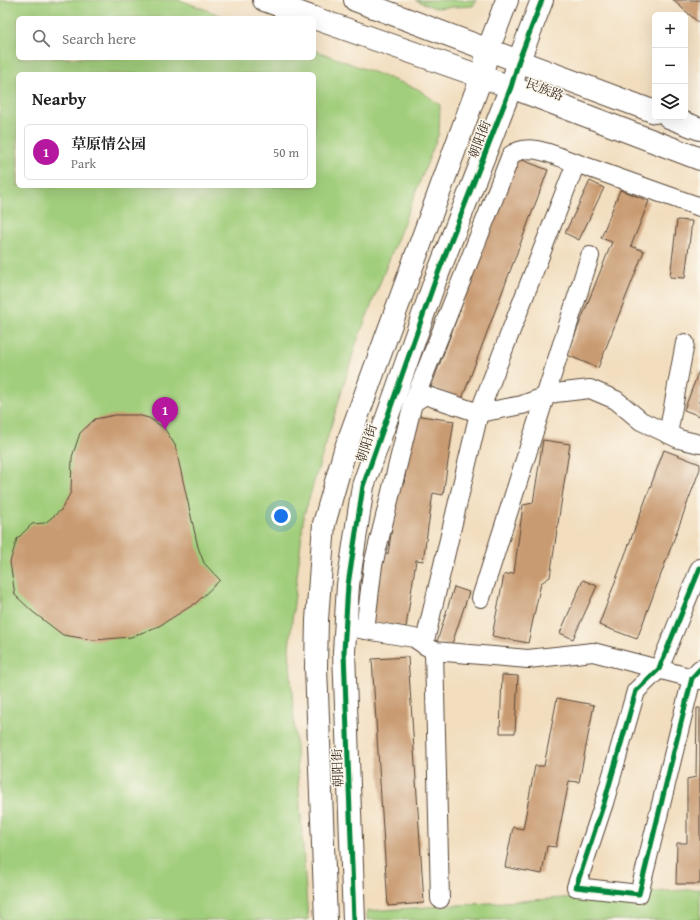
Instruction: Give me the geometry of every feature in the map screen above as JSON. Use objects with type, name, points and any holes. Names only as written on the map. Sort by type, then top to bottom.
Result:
[{"type":"street","name":"民族路","points":[[264,0],[308,16]]},
{"type":"street","name":"民族路","points":[[355,0],[652,111]]},
{"type":"street","name":"朝阳街","points":[[326,920],[316,667],[317,620],[324,524],[345,450],[481,78],[488,50],[507,0]]},
{"type":"street","name":"朝阳街","points":[[354,920],[344,652],[355,628],[348,585],[363,486],[435,280],[511,87],[519,60],[542,0]]},
{"type":"street","name":"民族路","points":[[316,19],[481,78],[511,87],[700,159]]},
{"type":"street","points":[[677,120],[700,129]]},
{"type":"street","points":[[700,207],[530,148],[518,150],[511,155],[413,403],[373,565],[355,628],[414,638],[429,648],[528,659],[593,652],[659,669],[697,676],[639,894],[576,887],[604,803],[636,691],[659,669],[700,568]]},
{"type":"street","points":[[440,898],[429,648],[479,413],[576,163]]},
{"type":"street","points":[[481,598],[590,256]]},
{"type":"street","points":[[668,434],[685,343]]},
{"type":"street","points":[[413,403],[424,395],[479,413],[522,405],[555,393],[590,389],[616,400],[641,421],[679,439],[700,444]]},
{"type":"green space","points":[[0,0],[180,0],[223,16],[16,16],[16,60],[316,60],[316,51],[418,89],[440,105],[439,133],[356,344],[304,515],[289,648],[308,920],[0,920]]},
{"type":"green space","points":[[415,0],[476,0],[473,6],[435,8]]},
{"type":"green space","points":[[700,889],[700,920],[367,920],[367,911]]},
{"type":"building","points":[[673,0],[700,0],[700,24],[688,12]]},
{"type":"building","points":[[517,158],[548,170],[462,399],[431,387]]},
{"type":"building","points":[[590,181],[604,188],[579,240],[565,233]]},
{"type":"building","points":[[620,190],[649,201],[631,246],[644,251],[598,368],[567,355],[612,242],[601,238]]},
{"type":"building","points":[[677,220],[692,221],[685,278],[670,277]]},
{"type":"building","points":[[700,368],[700,416],[684,410]]},
{"type":"building","points":[[115,415],[137,415],[149,418],[164,428],[175,445],[198,547],[204,563],[220,580],[196,603],[159,626],[131,637],[94,640],[63,635],[33,612],[15,595],[10,562],[17,539],[32,524],[45,523],[61,510],[71,492],[72,457],[80,433],[95,419]]},
{"type":"building","points":[[414,415],[454,421],[443,495],[433,493],[423,561],[416,560],[406,627],[370,622],[381,550],[388,554],[399,483],[404,484]]},
{"type":"building","points":[[543,440],[570,444],[550,577],[541,583],[528,643],[492,636],[504,575],[514,573],[523,505],[533,503]]},
{"type":"building","points":[[664,450],[700,464],[700,469],[637,639],[599,625]]},
{"type":"building","points":[[583,580],[597,586],[573,639],[560,633]]},
{"type":"building","points":[[454,587],[469,592],[451,647],[437,642]]},
{"type":"building","points":[[408,657],[424,903],[388,906],[372,659]]},
{"type":"building","points":[[502,675],[518,676],[515,733],[500,733]]},
{"type":"building","points":[[557,698],[594,705],[579,782],[569,781],[556,847],[547,846],[542,874],[505,867],[513,827],[523,829],[535,766],[544,766]]},
{"type":"building","points":[[697,708],[700,708],[700,884],[676,884],[677,843],[687,843],[687,779],[696,777]]},
{"type":"cycle path","points":[[354,920],[344,652],[348,585],[363,486],[435,281],[511,87],[519,60],[542,0]]},
{"type":"cycle path","points":[[700,568],[659,669],[636,691],[604,803],[576,887],[639,894],[692,678],[700,669]]},
{"type":"place","name":"草原情公园","points":[[165,430]]}]
